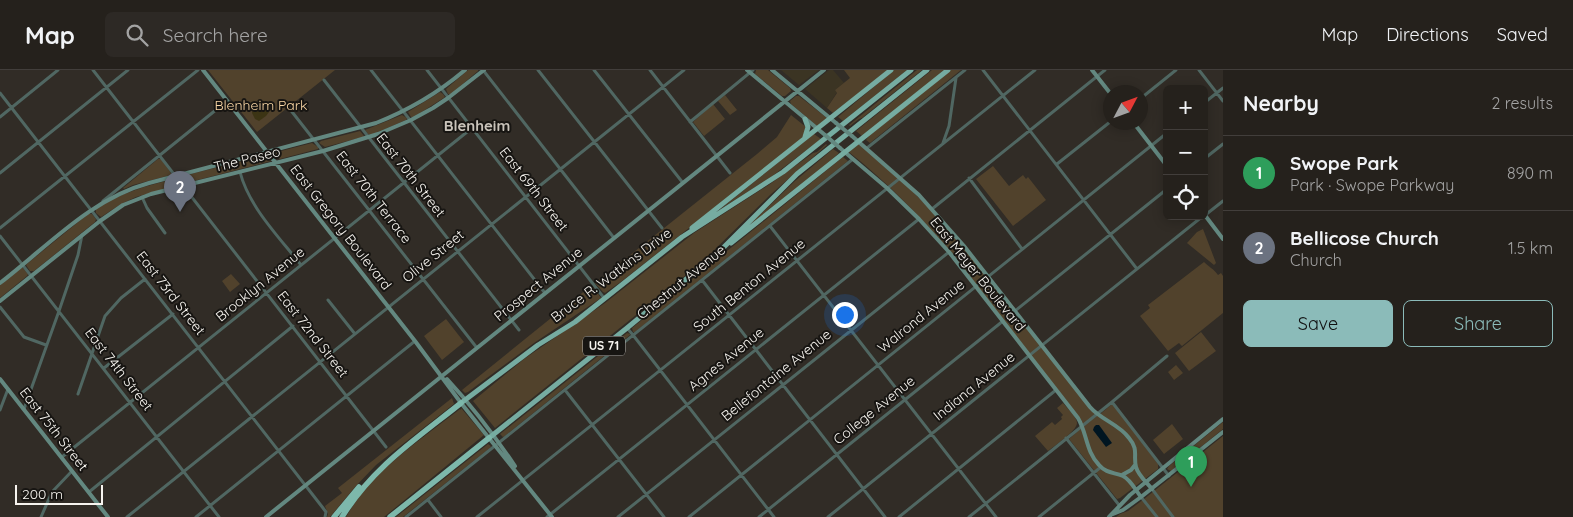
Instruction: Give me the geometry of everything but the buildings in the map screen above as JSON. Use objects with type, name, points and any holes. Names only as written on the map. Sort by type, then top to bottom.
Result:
[{"type":"highway","points":[[682,237],[891,70]]},
{"type":"highway","name":"Bruce R. Watkins Drive","points":[[342,517],[369,480],[390,459],[463,401],[538,345],[605,299],[682,237],[783,172],[911,70]]},
{"type":"highway","name":"US 71","points":[[390,517],[719,252],[797,174],[927,70]]},
{"type":"highway","points":[[719,252],[843,150],[858,141],[948,70]]},
{"type":"highway","points":[[805,119],[808,127],[805,139]]},
{"type":"highway","points":[[334,517],[356,490],[369,480]]},
{"type":"main road","name":"East Gregory Boulevard","points":[[203,70],[442,376],[491,436],[499,442],[518,473],[550,516]]},
{"type":"main road","name":"The Paseo","points":[[0,283],[91,210],[112,197],[133,188],[176,176],[361,128],[404,111],[441,89],[465,70]]},
{"type":"main road","name":"The Paseo","points":[[0,302],[82,234],[123,205],[142,197],[368,138],[411,120],[448,98],[483,70]]},
{"type":"main road","name":"East Meyer Boulevard","points":[[772,70],[867,148],[932,209],[988,276],[1090,407],[1097,414],[1118,427],[1132,442]]},
{"type":"main road","name":"Prospect Avenue","points":[[266,517],[824,70]]},
{"type":"main road","points":[[1092,70],[1104,85]]},
{"type":"main road","name":"East Meyer Boulevard","points":[[750,71],[887,188],[949,252],[1078,418],[1092,456],[1101,467]]},
{"type":"main road","points":[[1139,130],[1163,161]]},
{"type":"main road","points":[[1208,220],[1223,239]]},
{"type":"main road","name":"East 75th Street","points":[[0,379],[108,517]]},
{"type":"main road","points":[[1111,516],[1119,504],[1223,419]]},
{"type":"main road","points":[[1111,516],[1142,497],[1223,432]]},
{"type":"main road","name":"East Gregory Boulevard","points":[[491,436],[495,446],[518,473]]},
{"type":"main road","points":[[1132,442],[1136,452],[1137,471],[1152,489]]},
{"type":"main road","points":[[1101,467],[1111,474],[1122,475],[1132,470],[1136,464]]},
{"type":"main road","points":[[1122,475],[1142,497]]},
{"type":"street","points":[[0,117],[58,70]]},
{"type":"street","name":"East 72nd Street","points":[[93,70],[386,446]]},
{"type":"street","points":[[0,173],[128,70]]},
{"type":"street","points":[[0,228],[198,70]]},
{"type":"street","points":[[372,70],[545,293]]},
{"type":"street","name":"East 69th Street","points":[[426,70],[605,299]]},
{"type":"street","points":[[483,70],[614,238]]},
{"type":"street","points":[[538,70],[662,228]]},
{"type":"street","points":[[594,70],[683,183]]},
{"type":"street","points":[[650,70],[730,173]]},
{"type":"street","name":"Olive Street","points":[[127,517],[684,70]]},
{"type":"street","points":[[867,148],[965,70]]},
{"type":"street","points":[[983,70],[1137,269]]},
{"type":"street","name":"South Benton Avenue","points":[[477,517],[1035,70]]},
{"type":"street","points":[[932,209],[1105,70]]},
{"type":"street","points":[[1148,93],[1176,70]]},
{"type":"street","points":[[1199,70],[1223,101]]},
{"type":"street","points":[[690,122],[750,71]]},
{"type":"street","points":[[943,143],[949,126],[956,77]]},
{"type":"street","name":"East 70th Street","points":[[324,80],[519,330]]},
{"type":"street","points":[[1208,100],[1223,88]]},
{"type":"street","name":"East 73rd Street","points":[[0,93],[323,508],[326,512],[325,517]]},
{"type":"street","points":[[98,205],[227,101]]},
{"type":"street","name":"East 70th Terrace","points":[[289,108],[477,348]]},
{"type":"street","points":[[1056,164],[1103,127]]},
{"type":"street","name":"Brooklyn Avenue","points":[[62,458],[472,128]]},
{"type":"street","name":"Walrond Avenue","points":[[689,517],[1163,136]]},
{"type":"street","points":[[1208,156],[1223,144]]},
{"type":"street","name":"Chestnut Avenue","points":[[406,517],[853,159]]},
{"type":"street","points":[[240,172],[250,198],[301,265]]},
{"type":"street","points":[[969,178],[1022,249]]},
{"type":"street","points":[[1015,311],[1163,192]]},
{"type":"street","points":[[142,197],[147,208],[165,233]]},
{"type":"street","name":"Indiana Avenue","points":[[1208,212],[1223,201]]},
{"type":"street","name":"Agnes Avenue","points":[[550,516],[919,219]]},
{"type":"street","name":"Indiana Avenue","points":[[828,517],[1198,220]]},
{"type":"street","points":[[770,226],[996,517]]},
{"type":"street","points":[[24,410],[78,255],[82,234]]},
{"type":"street","name":"East 74th Street","points":[[0,236],[219,517]]},
{"type":"street","name":"Bellefontaine Avenue","points":[[618,517],[949,252]]},
{"type":"street","points":[[78,394],[106,316],[121,298],[145,279]]},
{"type":"street","points":[[702,280],[885,517]]},
{"type":"street","points":[[328,300],[355,334]]},
{"type":"street","points":[[0,307],[24,337],[46,346]]},
{"type":"street","points":[[104,368],[172,314]]},
{"type":"street","name":"College Avenue","points":[[759,517],[1002,321]]},
{"type":"street","points":[[89,492],[293,326]]},
{"type":"street","points":[[627,328],[774,517]]},
{"type":"street","points":[[196,517],[416,341]]},
{"type":"street","points":[[969,517],[1167,356]]},
{"type":"street","points":[[0,410],[8,389]]},
{"type":"street","points":[[565,390],[664,517]]},
{"type":"street","points":[[899,517],[1056,390]]},
{"type":"street","points":[[1112,402],[1169,476]]},
{"type":"street","points":[[1132,442],[1139,436]]},
{"type":"street","points":[[1066,438],[1119,504]]},
{"type":"street","points":[[1039,517],[1101,467]]},
{"type":"street","points":[[41,517],[52,492],[72,471]]},
{"type":"street","points":[[1152,489],[1173,517]]},
{"type":"street","points":[[1142,497],[1157,517]]},
{"type":"street","points":[[428,500],[441,517]]},
{"type":"shaded area","points":[[781,70],[819,70],[799,85]]},
{"type":"shaded area","points":[[829,70],[833,70],[844,83],[835,90],[837,92],[827,108],[805,89]]},
{"type":"green space","name":"Blenheim Park","points":[[208,70],[335,70],[257,132]]},
{"type":"green space","points":[[468,70],[478,71],[451,94],[448,94],[446,89]]},
{"type":"green space","points":[[756,70],[768,70],[790,88],[791,91],[782,96],[755,74]]},
{"type":"green space","points":[[844,70],[888,70],[833,113],[827,108],[837,93],[835,90],[850,78]]},
{"type":"green space","points":[[894,70],[907,70],[843,121],[838,117]]},
{"type":"green space","points":[[917,70],[922,70],[862,118],[849,125]]},
{"type":"green space","points":[[932,70],[945,70],[862,136],[856,131]]},
{"type":"green space","points":[[951,70],[961,70],[870,143],[866,140],[869,136]]},
{"type":"green space","points":[[440,92],[445,97],[414,117],[411,117],[408,112]]},
{"type":"green space","points":[[725,95],[737,110],[730,115],[718,101]]},
{"type":"green space","points":[[799,96],[827,118],[817,126],[791,104],[790,101]]},
{"type":"green space","points":[[713,104],[725,119],[704,136],[693,122]]},
{"type":"green space","points":[[402,115],[407,118],[406,120],[371,135],[365,130]]},
{"type":"green space","points":[[791,115],[806,127],[803,138],[622,281],[605,293],[603,292],[595,283],[777,137]]},
{"type":"green space","points":[[360,131],[363,137],[325,147],[319,143],[321,141]]},
{"type":"green space","points":[[814,134],[821,139],[771,177],[719,210]]},
{"type":"green space","points":[[312,143],[318,149],[280,159],[275,155],[277,152]]},
{"type":"green space","points":[[859,143],[910,189],[963,246],[1098,416],[1112,404],[1114,405],[1158,464],[1158,469],[1117,499],[1069,439],[1080,429],[1081,421],[951,252],[903,200],[849,152]]},
{"type":"green space","points":[[826,144],[770,195],[701,263],[495,428],[473,401],[524,359],[605,303],[694,233],[770,184]]},
{"type":"green space","points":[[833,149],[839,153],[805,183],[740,234],[795,181]]},
{"type":"green space","points":[[266,155],[271,161],[186,183],[180,179],[183,176]]},
{"type":"green space","points":[[843,157],[848,161],[633,332],[632,328]]},
{"type":"green space","points":[[158,159],[161,159],[171,175],[123,188]]},
{"type":"green space","points":[[993,166],[1009,186],[1023,175],[1026,179],[1028,177],[1046,200],[1013,226],[976,179]]},
{"type":"green space","points":[[176,179],[179,185],[136,197],[101,217],[96,213],[96,209],[124,194]]},
{"type":"green space","points":[[88,214],[92,214],[96,219],[95,222],[34,271],[30,271],[26,265],[28,263]]},
{"type":"green space","points":[[1203,229],[1216,263],[1214,265],[1187,243],[1197,232]]},
{"type":"green space","points":[[1204,262],[1218,275],[1221,273],[1223,276],[1223,313],[1182,346],[1179,343],[1168,351],[1140,316],[1150,308],[1148,305]]},
{"type":"green space","points":[[21,268],[28,274],[27,276],[0,298],[0,285]]},
{"type":"green space","points":[[231,274],[240,284],[230,292],[222,281]]},
{"type":"green space","points":[[535,285],[539,290],[525,302],[521,297]]},
{"type":"green space","points":[[592,285],[601,298],[534,343],[468,392],[465,393],[462,390]]},
{"type":"green space","points":[[446,319],[464,342],[442,360],[424,336]]},
{"type":"green space","points":[[1201,332],[1216,351],[1189,371],[1175,353]]},
{"type":"green space","points":[[627,333],[630,335],[505,436],[503,437],[500,434]]},
{"type":"green space","points":[[1176,365],[1183,373],[1174,380],[1168,372]]},
{"type":"green space","points":[[452,398],[454,404],[376,465],[330,517],[327,517],[328,514],[325,506],[342,493],[338,488]]},
{"type":"green space","points":[[1063,403],[1072,413],[1077,423],[1069,434],[1048,451],[1035,436],[1052,422],[1055,425],[1062,419],[1063,415],[1057,408]]},
{"type":"green space","points":[[461,408],[484,435],[384,517],[346,517],[369,485],[383,471],[413,445],[461,410]]},
{"type":"green space","points":[[1223,422],[1223,429],[1171,471],[1167,469],[1169,466]]},
{"type":"green space","points":[[1172,424],[1183,439],[1164,454],[1153,440]]},
{"type":"green space","points":[[1223,436],[1223,517],[1116,517],[1144,499]]},
{"type":"green space","points":[[488,444],[491,446],[490,448],[403,517],[396,517]]},
{"type":"sand","points":[[258,106],[266,106],[269,112],[259,121],[255,119],[252,113],[253,109]]},
{"type":"water","points":[[1096,425],[1099,425],[1112,443],[1106,447],[1093,430]]},
{"type":"place","name":"Bellicose Church","points":[[180,212]]},
{"type":"place","name":"Swope Park","points":[[1191,487]]},
{"type":"district","name":"Blenheim","points":[[477,126]]}]
